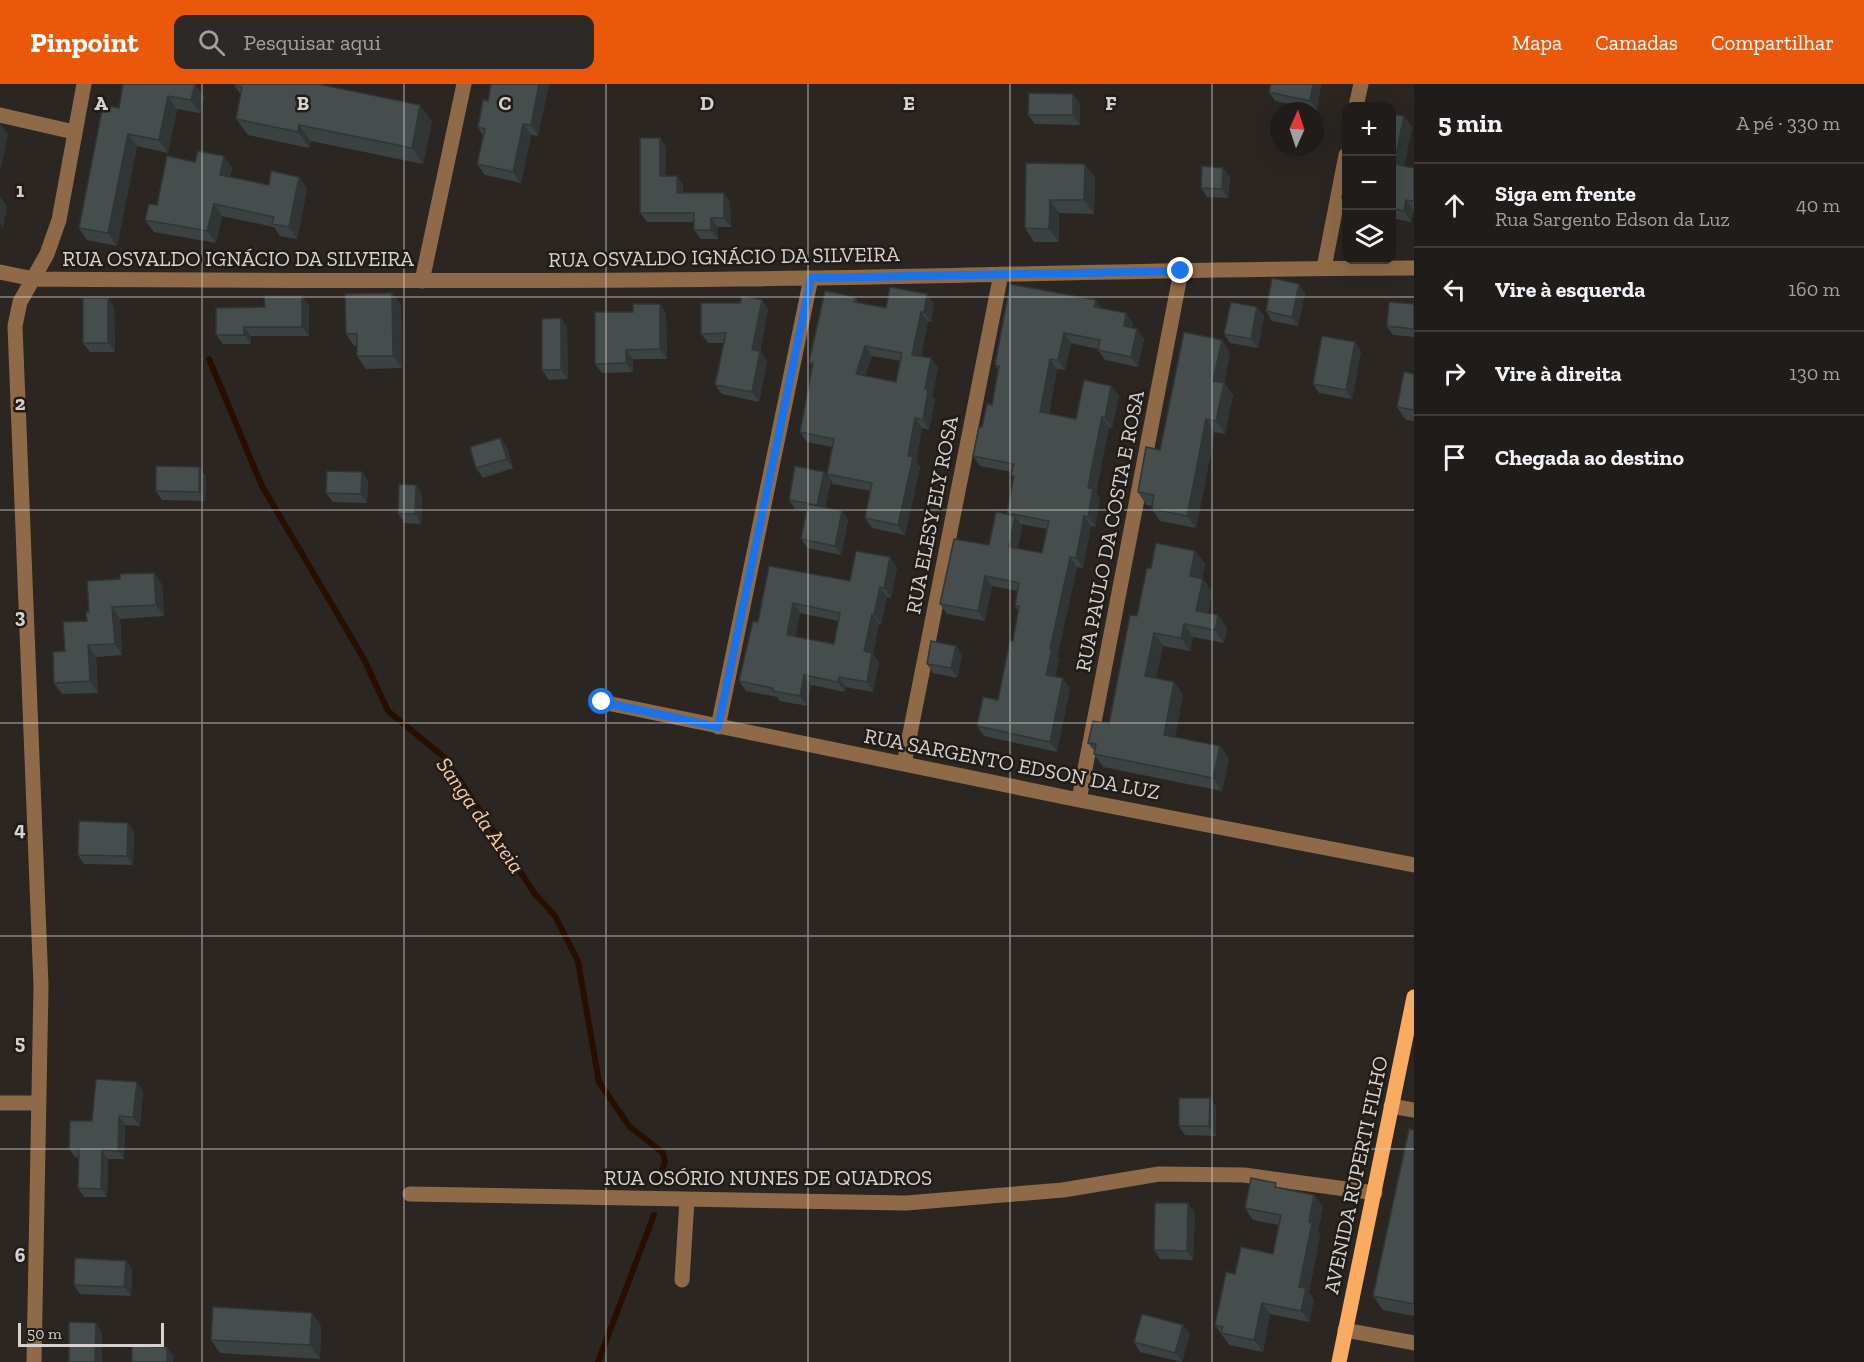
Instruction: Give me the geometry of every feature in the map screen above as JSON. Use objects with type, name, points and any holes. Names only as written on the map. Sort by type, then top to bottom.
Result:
[{"type":"main road","name":"AVENIDA RUPERTI FILHO","points":[[1338,1362],[1414,997]]},
{"type":"street","points":[[34,1362],[41,986],[15,326],[20,302],[47,254],[59,220],[84,84]]},
{"type":"street","points":[[422,281],[464,84]]},
{"type":"street","points":[[1357,102],[1361,84]]},
{"type":"street","points":[[0,115],[74,132]]},
{"type":"street","points":[[1324,268],[1347,156]]},
{"type":"street","name":"RUA OSVALDO IGNÁCIO DA SILVEIRA","points":[[0,272],[34,279],[422,281],[811,278],[1414,268]]},
{"type":"street","name":"RUA PAULO DA COSTA E ROSA","points":[[1079,800],[1181,271]]},
{"type":"street","name":"RUA ELESY ELY ROSA","points":[[904,764],[1002,274]]},
{"type":"street","points":[[718,727],[811,278]]},
{"type":"street","name":"RUA SARGENTO EDSON DA LUZ","points":[[602,702],[1079,800],[1414,865]]},
{"type":"street","points":[[0,1103],[39,1103]]},
{"type":"street","points":[[1391,1106],[1414,1110]]},
{"type":"street","name":"RUA OSÓRIO NUNES DE QUADROS","points":[[410,1194],[906,1203],[1063,1190],[1159,1174],[1244,1175],[1375,1193]]},
{"type":"street","points":[[682,1280],[687,1200]]},
{"type":"street","points":[[1345,1330],[1414,1343]]},
{"type":"building","points":[[123,84],[195,84],[191,100],[168,96],[159,140],[128,134],[108,233],[79,228],[103,105],[119,108]]},
{"type":"building","points":[[235,84],[318,84],[420,105],[412,148],[299,125],[298,132],[236,119],[242,87],[235,86]]},
{"type":"building","points":[[491,84],[539,84],[531,125],[523,124],[513,172],[477,164],[485,129],[478,127],[483,100],[488,101]]},
{"type":"building","points":[[1271,84],[1313,84],[1310,101],[1269,92]]},
{"type":"building","points":[[1029,93],[1073,94],[1073,115],[1028,115]]},
{"type":"building","points":[[1396,115],[1404,116],[1396,154]]},
{"type":"building","points":[[640,138],[660,138],[660,176],[677,176],[677,193],[724,193],[724,218],[711,218],[711,230],[694,230],[694,213],[640,213]]},
{"type":"building","points":[[198,151],[224,156],[220,175],[269,185],[271,171],[299,177],[289,227],[272,224],[274,217],[214,204],[207,231],[145,220],[149,204],[157,205],[167,156],[195,162]]},
{"type":"building","points":[[1026,163],[1085,164],[1084,200],[1050,200],[1049,229],[1025,228]]},
{"type":"building","points":[[1396,164],[1414,168],[1414,201],[1406,200],[1404,211],[1396,209]]},
{"type":"building","points":[[1202,166],[1223,168],[1222,189],[1201,188]]},
{"type":"building","points":[[1272,278],[1299,284],[1292,317],[1266,311]]},
{"type":"building","points":[[1010,284],[1096,300],[1094,307],[1126,313],[1124,326],[1137,329],[1131,357],[1098,350],[1100,340],[1064,333],[1058,360],[1050,359],[1040,412],[1076,419],[1084,380],[1111,386],[1105,418],[1102,417],[1088,488],[1093,489],[1088,517],[1084,516],[1076,558],[1070,557],[1050,649],[1052,649],[1046,675],[1063,678],[1050,742],[977,726],[983,697],[998,700],[1010,640],[1013,641],[1019,606],[1015,606],[1019,583],[985,576],[978,611],[940,604],[954,539],[989,545],[996,512],[1015,516],[1009,547],[1042,553],[1049,521],[1007,513],[1014,464],[973,456],[987,404],[992,405],[999,366],[995,365]]},
{"type":"building","points":[[890,287],[927,294],[912,355],[931,358],[925,389],[928,390],[923,420],[915,418],[908,456],[913,457],[898,525],[865,518],[872,483],[827,474],[834,439],[800,432],[813,363],[809,362],[825,291],[855,297],[854,302],[886,308]],"holes":[[[865,346],[902,353],[896,382],[856,374]]]},
{"type":"building","points":[[392,293],[393,356],[357,356],[357,334],[346,334],[345,294]]},
{"type":"building","points":[[264,296],[302,296],[302,327],[244,327],[244,335],[216,335],[216,308],[265,307]]},
{"type":"building","points":[[742,296],[762,300],[752,350],[760,351],[752,392],[715,385],[726,333],[701,334],[701,303],[740,303]]},
{"type":"building","points":[[83,298],[108,298],[108,343],[83,343]]},
{"type":"building","points":[[1231,302],[1257,307],[1251,339],[1224,334]]},
{"type":"building","points":[[1389,302],[1414,304],[1414,329],[1387,326]]},
{"type":"building","points":[[633,304],[660,304],[660,349],[626,350],[626,363],[595,364],[595,312],[633,312]]},
{"type":"building","points":[[561,318],[561,370],[542,370],[542,319]]},
{"type":"building","points":[[1184,332],[1222,340],[1213,381],[1224,383],[1216,421],[1206,419],[1187,516],[1152,509],[1154,495],[1138,492],[1146,447],[1160,450]]},
{"type":"building","points":[[1322,336],[1355,342],[1346,390],[1313,384]]},
{"type":"building","points":[[1404,372],[1414,374],[1414,410],[1397,407]]},
{"type":"building","points":[[500,438],[507,459],[476,468],[470,447]]},
{"type":"building","points":[[156,466],[199,467],[199,492],[156,491]]},
{"type":"building","points":[[795,466],[824,472],[817,505],[789,500]]},
{"type":"building","points":[[327,471],[362,472],[361,494],[326,493]]},
{"type":"building","points":[[399,484],[416,485],[415,514],[398,514]]},
{"type":"building","points":[[808,504],[842,511],[835,546],[801,539]]},
{"type":"building","points":[[1156,543],[1195,551],[1190,576],[1203,579],[1196,611],[1218,615],[1215,630],[1184,624],[1181,638],[1154,633],[1145,676],[1174,682],[1164,735],[1220,746],[1213,778],[1094,754],[1096,744],[1088,743],[1093,721],[1109,724],[1130,615],[1137,616],[1147,568],[1151,568]]},
{"type":"building","points":[[856,551],[890,557],[884,588],[880,587],[864,651],[872,653],[867,682],[839,677],[838,682],[804,675],[800,696],[739,681],[753,621],[758,622],[769,566],[850,581]],"holes":[[[793,603],[840,613],[834,644],[787,635]]]},
{"type":"building","points":[[154,573],[156,605],[112,607],[115,644],[88,645],[90,681],[54,683],[53,652],[65,651],[63,622],[87,621],[86,612],[89,612],[87,581],[120,579],[120,574]]},
{"type":"building","points":[[931,641],[956,646],[951,668],[927,664]]},
{"type":"building","points":[[79,821],[128,823],[127,856],[78,855]]},
{"type":"building","points":[[96,1079],[137,1082],[133,1117],[119,1116],[118,1151],[102,1150],[101,1189],[78,1188],[79,1149],[69,1149],[70,1121],[92,1121]]},
{"type":"building","points":[[1179,1098],[1210,1098],[1209,1126],[1179,1126]]},
{"type":"building","points":[[1409,1129],[1414,1130],[1414,1304],[1373,1296]]},
{"type":"building","points":[[1251,1178],[1276,1183],[1275,1187],[1314,1195],[1309,1222],[1312,1223],[1299,1287],[1306,1288],[1301,1311],[1262,1303],[1254,1340],[1221,1333],[1223,1327],[1215,1325],[1226,1272],[1235,1274],[1241,1247],[1273,1254],[1281,1215],[1245,1208]]},
{"type":"building","points":[[1155,1203],[1188,1203],[1187,1251],[1154,1250]]},
{"type":"building","points":[[75,1258],[126,1261],[124,1287],[74,1285]]},
{"type":"building","points":[[213,1307],[312,1313],[310,1345],[211,1340]]},
{"type":"building","points":[[1142,1314],[1183,1325],[1175,1353],[1134,1342]]},
{"type":"building","points":[[69,1322],[96,1323],[95,1362],[69,1362]]},
{"type":"building","points":[[132,1346],[167,1347],[167,1362],[132,1362]]},
{"type":"waterway","name":"Sanga da Areia","points":[[209,359],[262,486],[364,659],[388,711],[445,758],[535,894],[555,916],[578,961],[599,1082],[629,1126],[663,1153],[665,1163],[657,1185]]},
{"type":"waterway","name":"Sanga da Areia","points":[[598,1362],[654,1215]]},
{"type":"route","points":[[602,702],[718,727],[811,278],[1181,271]]}]
